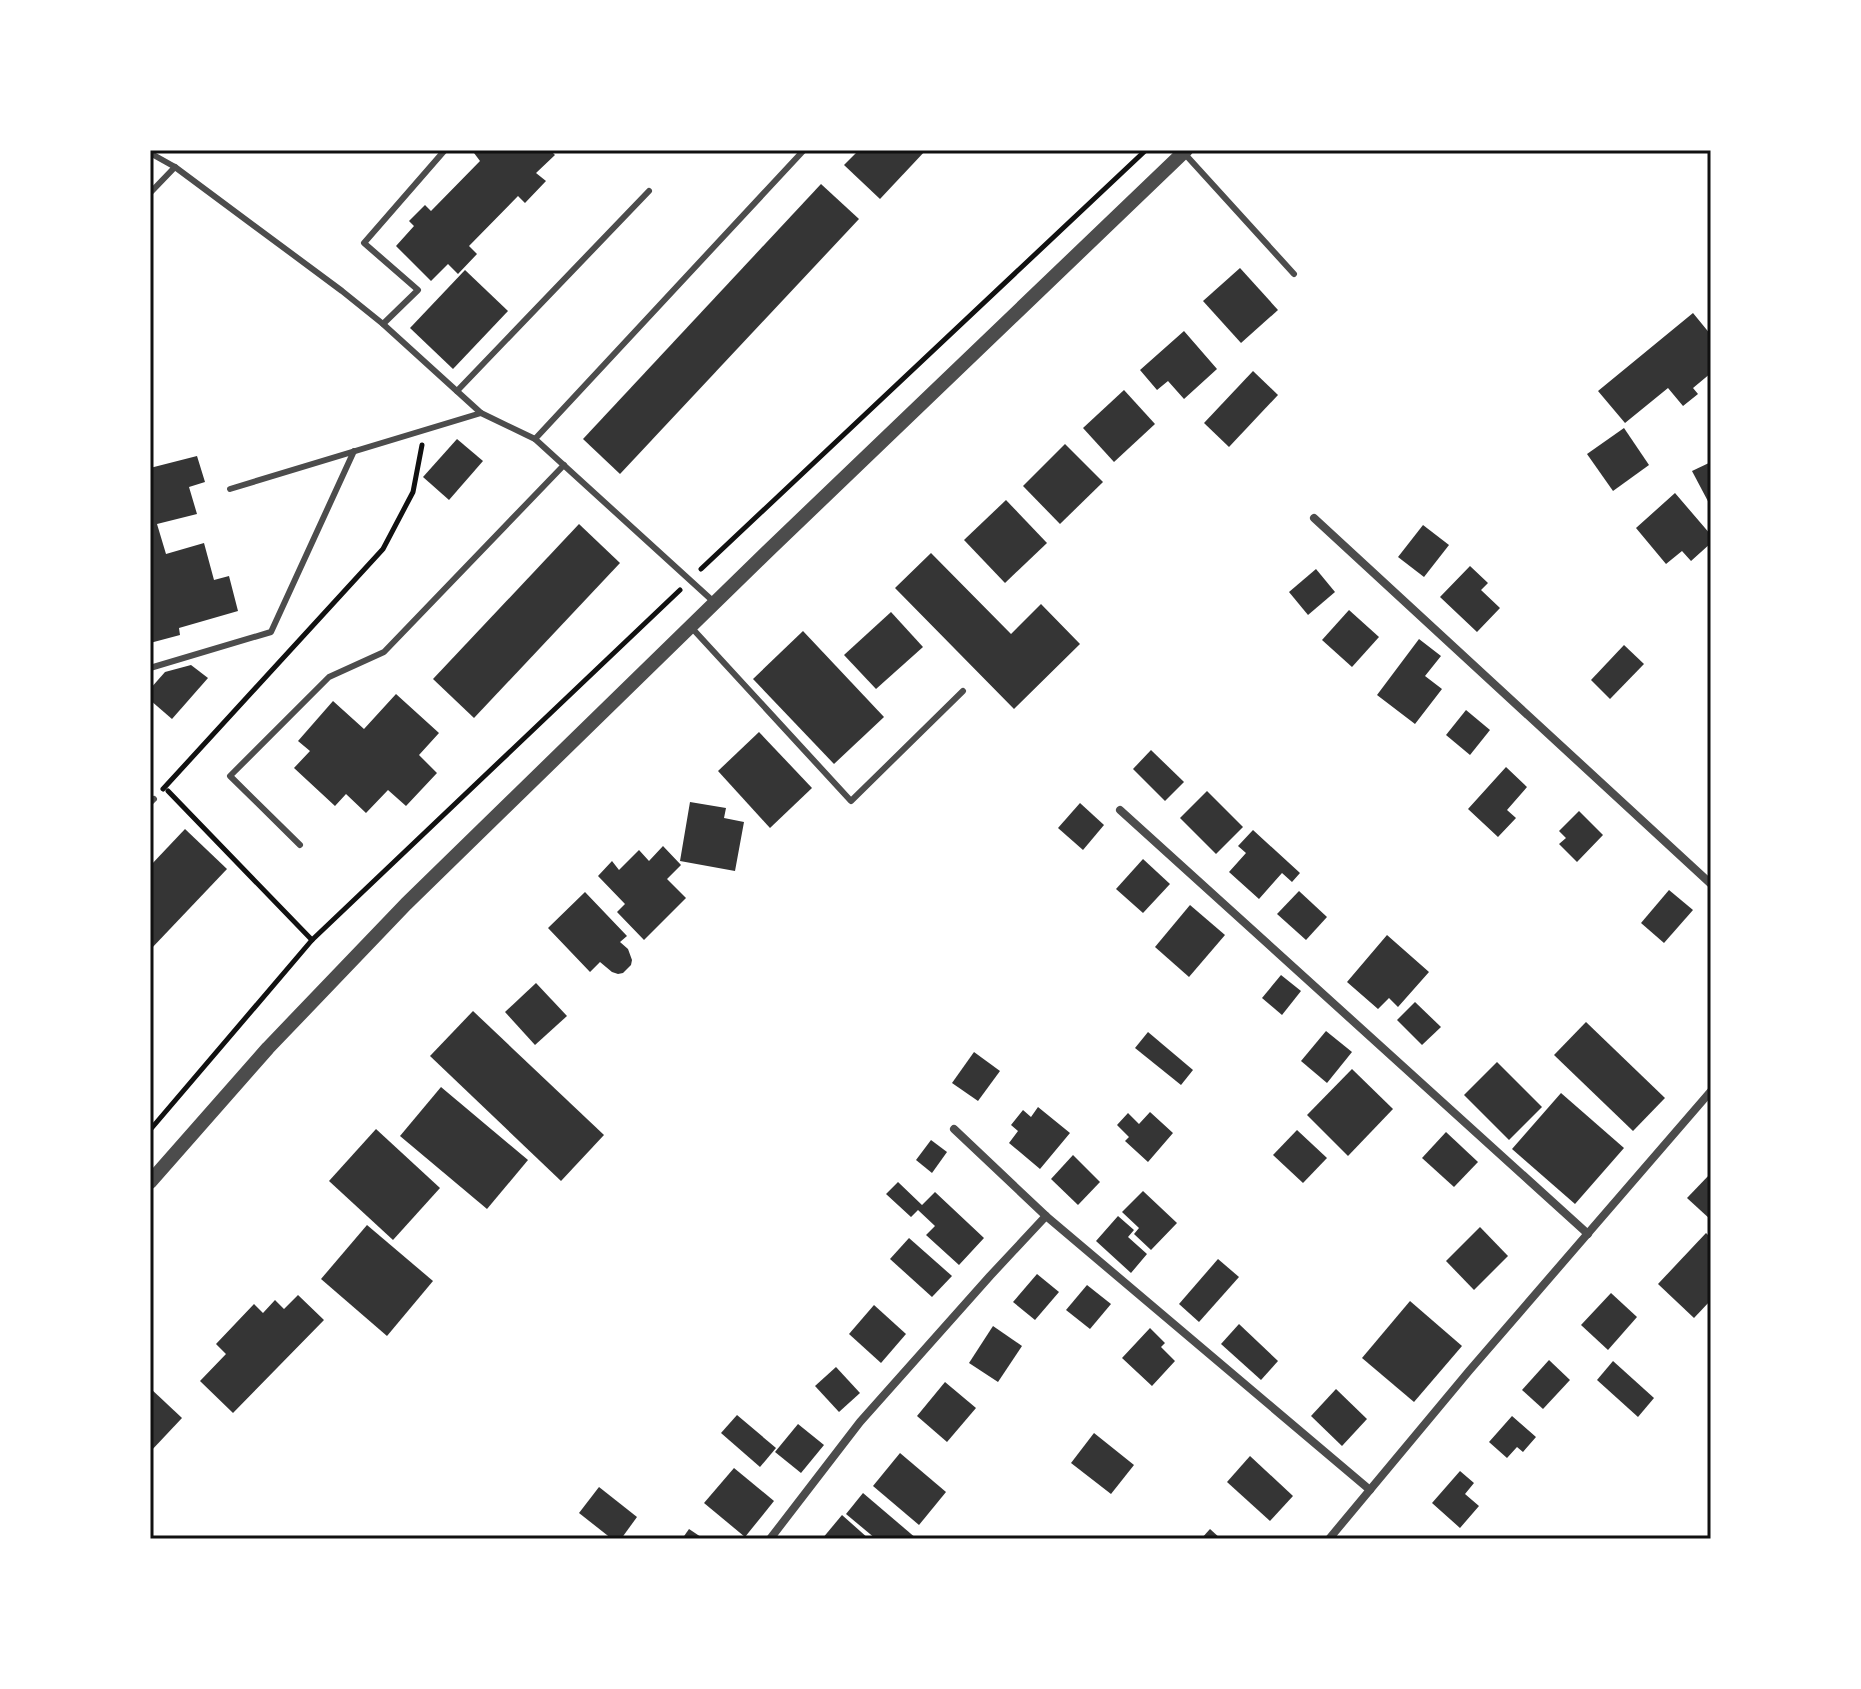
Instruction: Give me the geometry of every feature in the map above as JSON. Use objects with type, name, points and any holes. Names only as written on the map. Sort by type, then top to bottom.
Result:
[{"type":"street","points":[[150,1182],[268,1048],[406,904],[1185,151]]},
{"type":"street","points":[[1314,518],[1711,884]]},
{"type":"street","points":[[1120,810],[1588,1234]]},
{"type":"street","points":[[1329,1539],[1469,1371],[1711,1091]]},
{"type":"street","points":[[954,1129],[1046,1216],[1370,1490]]},
{"type":"street","points":[[770,1539],[860,1422],[1046,1216]]},
{"type":"lane","points":[[383,324],[418,290],[364,243],[445,150]]},
{"type":"lane","points":[[535,439],[804,150]]},
{"type":"lane","points":[[1185,151],[1294,274]]},
{"type":"lane","points":[[150,153],[175,167],[342,291],[481,413],[535,439],[715,603]]},
{"type":"lane","points":[[150,193],[175,167]]},
{"type":"lane","points":[[457,391],[649,191]]},
{"type":"lane","points":[[230,489],[481,413]]},
{"type":"lane","points":[[150,668],[271,632],[354,451]]},
{"type":"lane","points":[[300,845],[230,776],[329,677],[384,652],[564,465]]},
{"type":"lane","points":[[691,627],[851,801],[963,691]]},
{"type":"path","points":[[150,1130],[312,940],[1146,150]]},
{"type":"path","points":[[152,801],[383,549],[413,492],[425,430]]},
{"type":"path","points":[[165,787],[312,940]]},
{"type":"building","points":[[477,150],[550,150],[555,155],[536,173],[546,181],[525,203],[518,196],[469,246],[477,254],[458,274],[448,264],[431,281],[396,246],[414,226],[409,221],[425,205],[431,211],[480,161],[474,153]]},
{"type":"building","points":[[859,150],[926,150],[880,199],[844,165]]},
{"type":"building","points":[[821,184],[859,219],[620,474],[583,439]]},
{"type":"building","points":[[1240,268],[1278,310],[1241,343],[1203,301]]},
{"type":"building","points":[[465,270],[508,311],[453,369],[410,328]]},
{"type":"building","points":[[1693,313],[1711,335],[1711,373],[1693,388],[1698,394],[1683,406],[1668,388],[1625,423],[1598,391]]},
{"type":"building","points":[[1184,331],[1217,369],[1184,399],[1168,381],[1157,390],[1140,370]]},
{"type":"building","points":[[1253,371],[1278,395],[1229,447],[1204,423]]},
{"type":"building","points":[[1124,390],[1155,424],[1114,462],[1083,428]]},
{"type":"building","points":[[1624,428],[1649,465],[1613,491],[1587,454]]},
{"type":"building","points":[[457,439],[483,461],[449,500],[423,477]]},
{"type":"building","points":[[1065,444],[1103,482],[1060,524],[1023,486]]},
{"type":"building","points":[[197,456],[205,482],[189,487],[197,514],[157,524],[166,554],[204,543],[214,580],[229,576],[238,611],[179,628],[180,635],[150,643],[150,468]]},
{"type":"building","points":[[1711,462],[1711,507],[1692,471]]},
{"type":"building","points":[[1675,493],[1711,535],[1711,543],[1691,561],[1682,551],[1666,564],[1636,528]]},
{"type":"building","points":[[1006,500],[1047,543],[1005,583],[964,540]]},
{"type":"building","points":[[579,524],[620,563],[474,718],[433,679]]},
{"type":"building","points":[[1423,525],[1449,545],[1424,577],[1398,557]]},
{"type":"building","points":[[931,553],[1011,634],[1041,604],[1080,644],[1014,709],[895,588]]},
{"type":"building","points":[[1470,566],[1488,583],[1481,590],[1500,608],[1477,632],[1440,597]]},
{"type":"building","points":[[1316,569],[1335,592],[1308,615],[1289,592]]},
{"type":"building","points":[[1349,610],[1379,637],[1352,667],[1322,640]]},
{"type":"building","points":[[891,612],[923,647],[876,689],[844,655]]},
{"type":"building","points":[[803,631],[884,717],[834,764],[753,679]]},
{"type":"building","points":[[1419,639],[1441,656],[1425,676],[1442,689],[1415,724],[1377,695]]},
{"type":"building","points":[[1624,645],[1644,664],[1610,699],[1591,680]]},
{"type":"building","points":[[191,665],[208,678],[172,719],[150,700],[150,689],[165,672]]},
{"type":"building","points":[[396,694],[439,733],[419,755],[437,773],[406,806],[388,790],[366,813],[346,794],[335,806],[294,768],[310,751],[298,741],[333,701],[364,729]]},
{"type":"building","points":[[1466,710],[1490,730],[1470,755],[1446,735]]},
{"type":"building","points":[[759,732],[812,788],[770,828],[718,771]]},
{"type":"building","points":[[1151,750],[1184,782],[1165,801],[1133,769]]},
{"type":"building","points":[[1506,767],[1527,787],[1507,810],[1516,818],[1498,837],[1468,809]]},
{"type":"building","points":[[1207,791],[1243,827],[1216,854],[1180,818]]},
{"type":"building","points":[[690,802],[726,808],[724,818],[744,822],[735,871],[680,861]]},
{"type":"building","points":[[1080,803],[1104,825],[1083,850],[1058,828]]},
{"type":"building","points":[[1579,811],[1603,835],[1577,862],[1559,844],[1566,838],[1559,831]]},
{"type":"building","points":[[185,829],[227,869],[150,950],[150,866]]},
{"type":"building","points":[[1253,830],[1300,873],[1292,882],[1282,873],[1259,899],[1229,872],[1246,853],[1238,846]]},
{"type":"building","points":[[663,846],[681,865],[667,879],[686,898],[644,940],[617,912],[625,904],[598,876],[612,861],[619,870],[639,850],[649,861]]},
{"type":"building","points":[[1143,859],[1170,884],[1143,913],[1116,889]]},
{"type":"building","points":[[1669,890],[1693,910],[1664,943],[1641,923]]},
{"type":"building","points":[[1299,891],[1327,917],[1306,940],[1277,914]]},
{"type":"building","points":[[585,892],[627,936],[620,942],[628,949],[632,960],[623,973],[612,972],[600,962],[590,972],[548,928]]},
{"type":"building","points":[[1190,905],[1225,935],[1189,977],[1155,947]]},
{"type":"building","points":[[1387,935],[1429,972],[1398,1007],[1389,998],[1378,1009],[1347,982]]},
{"type":"building","points":[[1281,975],[1301,991],[1282,1015],[1262,998]]},
{"type":"building","points":[[536,983],[567,1016],[535,1045],[505,1012]]},
{"type":"building","points":[[1415,1002],[1441,1027],[1422,1045],[1397,1020]]},
{"type":"building","points":[[473,1011],[604,1135],[561,1181],[430,1056]]},
{"type":"building","points":[[1586,1022],[1665,1098],[1633,1131],[1554,1055]]},
{"type":"building","points":[[1326,1031],[1352,1052],[1327,1083],[1301,1061]]},
{"type":"building","points":[[1148,1032],[1193,1070],[1181,1085],[1135,1048]]},
{"type":"building","points":[[974,1052],[1000,1071],[978,1101],[952,1083]]},
{"type":"building","points":[[1497,1062],[1542,1107],[1509,1140],[1464,1095]]},
{"type":"building","points":[[1352,1069],[1393,1109],[1348,1156],[1307,1115]]},
{"type":"building","points":[[441,1087],[528,1160],[487,1209],[400,1136]]},
{"type":"building","points":[[1561,1093],[1624,1148],[1575,1204],[1512,1149]]},
{"type":"building","points":[[1038,1107],[1070,1133],[1040,1169],[1009,1143],[1018,1131],[1011,1125],[1023,1110],[1031,1117]]},
{"type":"building","points":[[1150,1112],[1173,1133],[1148,1162],[1125,1141],[1129,1137],[1117,1125],[1128,1113],[1139,1124]]},
{"type":"building","points":[[376,1129],[440,1188],[393,1240],[329,1181]]},
{"type":"building","points":[[1297,1130],[1327,1158],[1303,1183],[1273,1155]]},
{"type":"building","points":[[1446,1132],[1478,1162],[1454,1187],[1422,1158]]},
{"type":"building","points":[[931,1140],[947,1152],[932,1173],[916,1160]]},
{"type":"building","points":[[1073,1155],[1100,1182],[1078,1205],[1051,1179]]},
{"type":"building","points":[[1711,1173],[1711,1220],[1687,1198]]},
{"type":"building","points":[[898,1182],[922,1205],[935,1192],[984,1238],[959,1265],[926,1235],[935,1226],[918,1210],[911,1217],[886,1194]]},
{"type":"building","points":[[1143,1191],[1177,1223],[1151,1250],[1134,1234],[1139,1228],[1122,1212]]},
{"type":"building","points":[[1118,1216],[1134,1230],[1128,1237],[1147,1254],[1131,1273],[1096,1241]]},
{"type":"building","points":[[367,1225],[433,1281],[387,1336],[321,1279]]},
{"type":"building","points":[[1480,1227],[1508,1256],[1474,1290],[1446,1261]]},
{"type":"building","points":[[1706,1233],[1711,1238],[1711,1300],[1694,1318],[1658,1284]]},
{"type":"building","points":[[909,1238],[952,1276],[932,1297],[890,1259]]},
{"type":"building","points":[[1218,1259],[1239,1277],[1199,1322],[1179,1304]]},
{"type":"building","points":[[1037,1274],[1059,1292],[1035,1320],[1013,1302]]},
{"type":"building","points":[[1087,1285],[1111,1304],[1090,1329],[1066,1310]]},
{"type":"building","points":[[1611,1293],[1637,1317],[1608,1350],[1581,1325]]},
{"type":"building","points":[[298,1295],[324,1320],[233,1413],[200,1381],[226,1354],[216,1344],[254,1304],[263,1313],[275,1300],[284,1309]]},
{"type":"building","points":[[1410,1301],[1462,1346],[1414,1402],[1362,1358]]},
{"type":"building","points":[[874,1305],[906,1334],[881,1363],[849,1334]]},
{"type":"building","points":[[1239,1324],[1278,1361],[1261,1380],[1221,1344]]},
{"type":"building","points":[[993,1326],[1022,1346],[998,1382],[969,1363]]},
{"type":"building","points":[[1150,1328],[1165,1343],[1161,1347],[1175,1361],[1152,1386],[1122,1358]]},
{"type":"building","points":[[1549,1360],[1570,1380],[1543,1409],[1522,1390]]},
{"type":"building","points":[[1613,1361],[1654,1398],[1638,1417],[1597,1380]]},
{"type":"building","points":[[836,1367],[860,1393],[839,1412],[815,1386]]},
{"type":"building","points":[[945,1382],[976,1408],[947,1442],[917,1416]]},
{"type":"building","points":[[150,1388],[182,1418],[150,1452]]},
{"type":"building","points":[[1336,1389],[1367,1419],[1342,1446],[1311,1416]]},
{"type":"building","points":[[737,1415],[776,1448],[760,1467],[721,1433]]},
{"type":"building","points":[[1512,1416],[1536,1437],[1523,1452],[1517,1447],[1507,1458],[1489,1442]]},
{"type":"building","points":[[798,1424],[824,1445],[801,1473],[775,1452]]},
{"type":"building","points":[[1094,1433],[1134,1465],[1111,1494],[1071,1463]]},
{"type":"building","points":[[900,1453],[946,1492],[919,1525],[873,1486]]},
{"type":"building","points":[[1250,1456],[1293,1496],[1270,1521],[1227,1482]]},
{"type":"building","points":[[734,1468],[774,1501],[745,1537],[704,1503]]},
{"type":"building","points":[[1460,1471],[1474,1483],[1465,1494],[1479,1506],[1460,1528],[1432,1503]]},
{"type":"building","points":[[599,1487],[637,1517],[621,1539],[612,1539],[579,1513]]},
{"type":"building","points":[[863,1493],[917,1539],[876,1539],[846,1514]]},
{"type":"building","points":[[842,1515],[869,1539],[822,1539]]},
{"type":"building","points":[[689,1529],[704,1539],[682,1539]]},
{"type":"building","points":[[1210,1529],[1221,1539],[1201,1539]]}]
